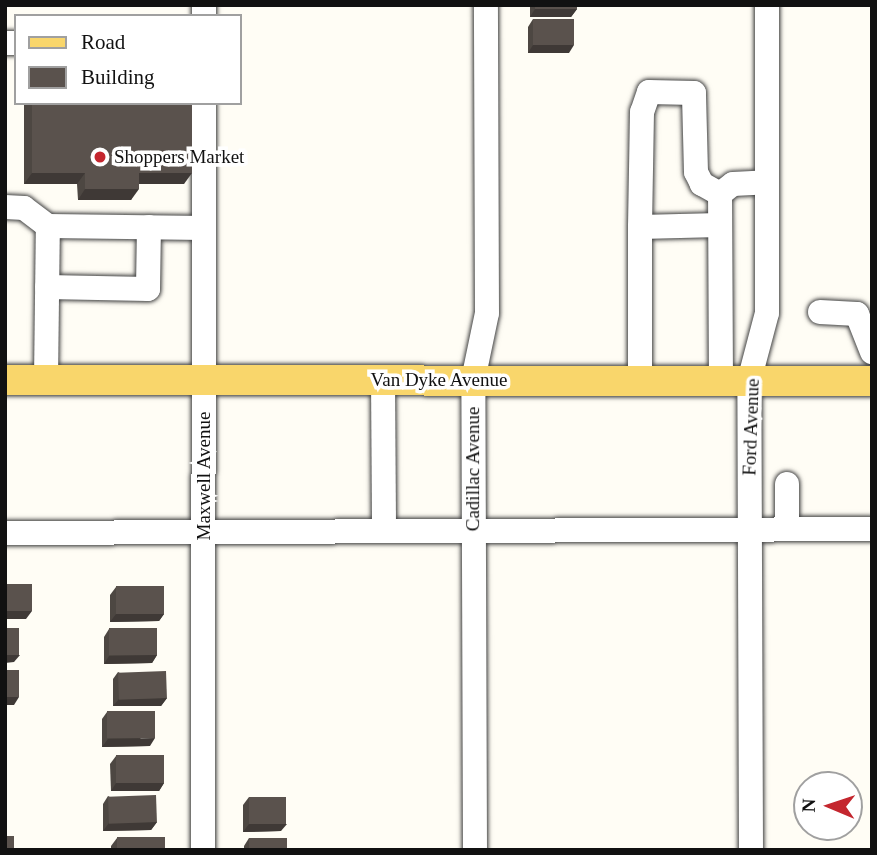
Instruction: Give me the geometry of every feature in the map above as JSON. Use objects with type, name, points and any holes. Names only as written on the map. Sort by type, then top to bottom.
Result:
[{"type":"main road","name":"Van Dyke Avenue","points":[[5,380],[872,381]]},
{"type":"street","name":"Cadillac Avenue","points":[[475,850],[473,380],[487,313],[486,5]]},
{"type":"street","name":"Ford Avenue","points":[[751,850],[750,529],[735,381],[767,313],[767,5]]},
{"type":"street","points":[[640,381],[642,112],[649,92],[694,93],[696,172],[702,184],[720,194]]},
{"type":"street","name":"Maxwell Avenue","points":[[203,850],[204,105]]},
{"type":"street","points":[[720,194],[733,184],[767,183]]},
{"type":"street","points":[[720,194],[720,225],[735,381]]},
{"type":"street","points":[[5,207],[24,208],[48,226],[204,228]]},
{"type":"street","points":[[640,227],[720,225]]},
{"type":"street","points":[[46,380],[48,226]]},
{"type":"street","points":[[47,287],[148,289],[149,227]]},
{"type":"street","points":[[820,312],[857,314],[872,352]]},
{"type":"street","points":[[383,380],[384,529]]},
{"type":"street","points":[[787,484],[787,528]]},
{"type":"street","points":[[5,533],[474,528],[872,528]]},
{"type":"building","points":[[535,5],[577,5],[577,9],[535,9]]},
{"type":"building","points":[[533,19],[574,19],[574,45],[533,45]]},
{"type":"building","points":[[32,105],[192,105],[192,173],[139,173],[139,189],[85,189],[85,173],[32,173]]},
{"type":"building","points":[[5,584],[32,584],[32,611],[5,611]]},
{"type":"building","points":[[116,586],[164,586],[164,614],[116,614]]},
{"type":"building","points":[[5,628],[19,628],[19,655],[5,655]]},
{"type":"building","points":[[109,628],[157,628],[157,655],[109,655]]},
{"type":"building","points":[[5,670],[19,670],[19,697],[5,697]]},
{"type":"building","points":[[166,671],[167,698],[119,700],[118,673]]},
{"type":"building","points":[[107,711],[155,711],[155,738],[107,738]]},
{"type":"building","points":[[116,755],[164,755],[164,783],[116,783]]},
{"type":"building","points":[[156,795],[157,822],[109,824],[108,797]]},
{"type":"building","points":[[249,797],[286,797],[286,824],[249,824]]},
{"type":"building","points":[[5,836],[14,836],[14,850],[5,850]]},
{"type":"building","points":[[117,837],[165,837],[165,850],[117,850]]},
{"type":"building","points":[[249,838],[287,838],[287,850],[249,850]]},
{"type":"place","name":"Shoppers Market","points":[[100,157]]}]
